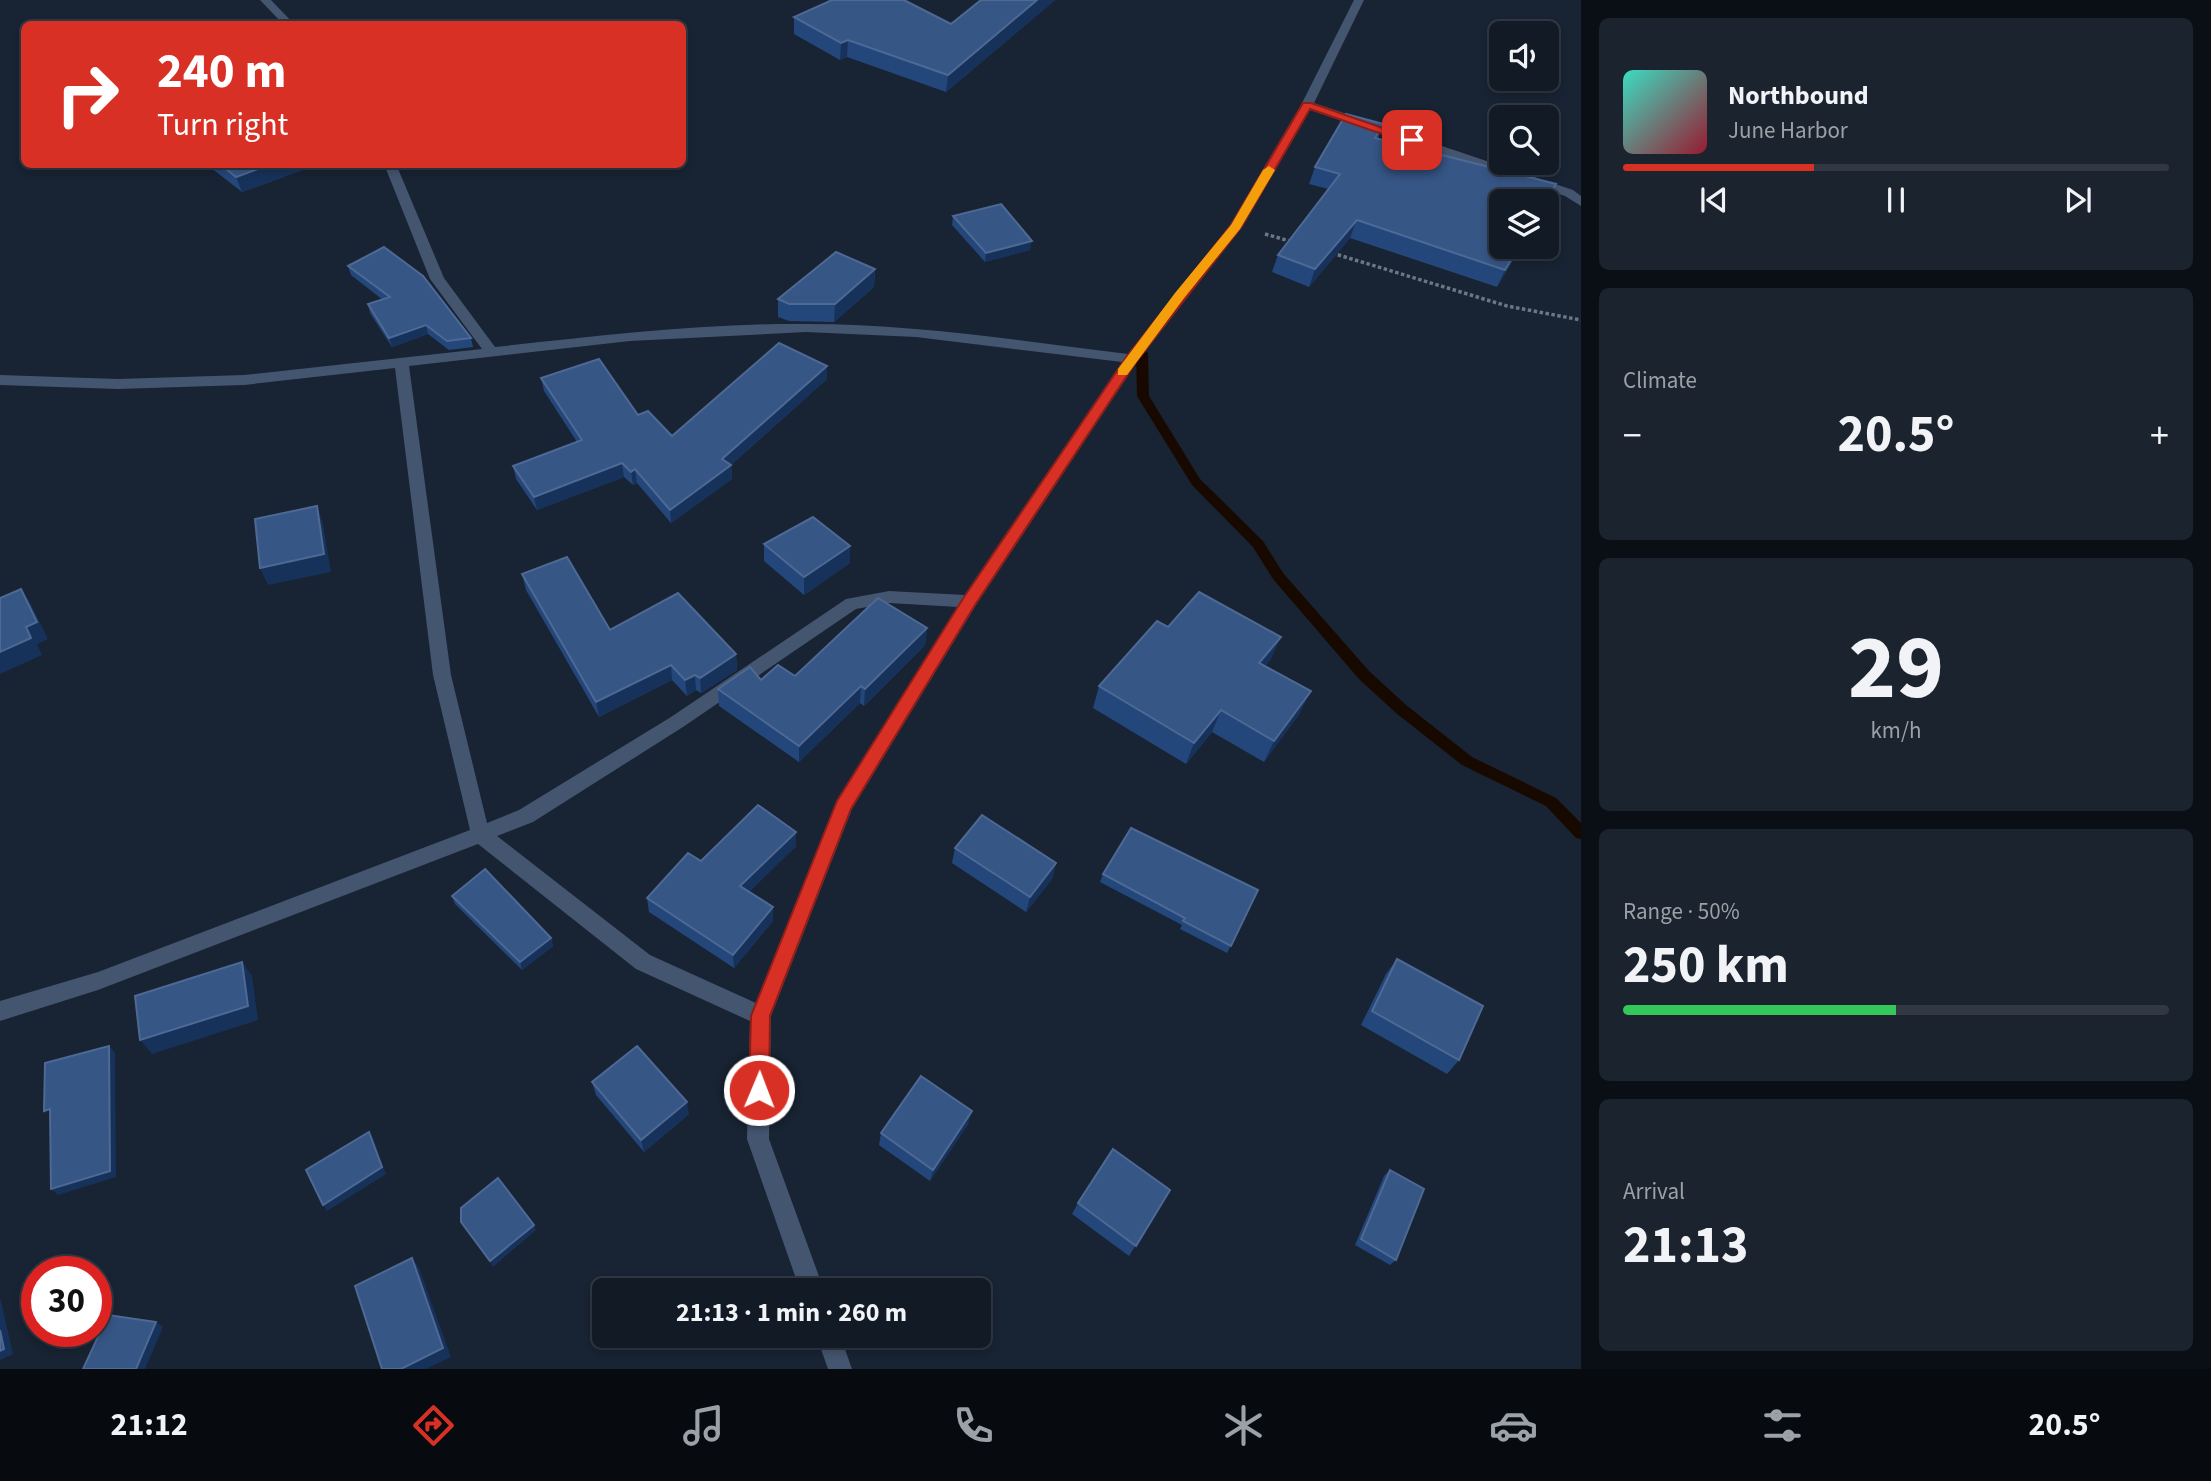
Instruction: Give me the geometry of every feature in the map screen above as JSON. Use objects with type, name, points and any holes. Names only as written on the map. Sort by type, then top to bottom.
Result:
[{"type":"street","points":[[265,0],[286,21]]},
{"type":"street","points":[[808,1278],[758,1139],[761,1016],[844,806],[970,601],[1132,359],[1236,226],[1307,105],[1359,0]]},
{"type":"street","points":[[1307,105],[1569,193],[1581,202]]},
{"type":"street","points":[[392,168],[437,279],[492,353]]},
{"type":"street","points":[[0,380],[118,384],[244,380],[630,337],[806,328],[916,333],[1132,359]]},
{"type":"street","points":[[401,362],[442,675],[480,834],[643,962],[761,1016]]},
{"type":"street","points":[[0,1011],[98,981],[526,816],[677,722],[852,603],[889,597],[970,601]]},
{"type":"street","points":[[833,1348],[840,1369]]},
{"type":"path","points":[[1236,226],[1300,244]]},
{"type":"path","points":[[1326,252],[1507,306],[1581,320]]},
{"type":"building","points":[[832,0],[904,0],[951,24],[981,0],[1037,0],[948,75],[848,40],[841,43],[794,17]]},
{"type":"building","points":[[1346,114],[1383,124],[1375,138],[1489,167],[1489,175],[1521,175],[1556,184],[1553,189],[1489,189],[1489,259],[1512,259],[1505,270],[1357,220],[1315,269],[1278,255],[1340,174],[1315,167]]},
{"type":"building","points":[[225,168],[261,168],[236,177]]},
{"type":"building","points":[[1001,204],[1032,241],[986,253],[953,216]]},
{"type":"building","points":[[384,247],[423,276],[471,338],[447,341],[426,325],[389,338],[368,304],[390,297],[348,266]]},
{"type":"building","points":[[836,252],[875,269],[835,304],[789,304],[778,299]]},
{"type":"building","points":[[779,343],[827,366],[722,459],[731,465],[670,510],[635,469],[631,472],[622,463],[534,497],[513,466],[582,440],[541,378],[599,359],[638,415],[648,411],[672,436]]},
{"type":"building","points":[[317,506],[324,554],[260,568],[255,519]]},
{"type":"building","points":[[813,517],[850,546],[804,577],[764,544]]},
{"type":"building","points":[[567,557],[610,630],[678,593],[736,654],[700,678],[695,675],[685,680],[671,665],[596,702],[522,574]]},
{"type":"building","points":[[21,589],[37,622],[26,627],[31,638],[0,652],[0,598]]},
{"type":"building","points":[[1199,592],[1281,637],[1259,663],[1311,691],[1274,741],[1221,710],[1194,743],[1099,686],[1157,621],[1168,627]]},
{"type":"building","points":[[878,598],[927,628],[865,689],[861,686],[799,746],[718,689],[750,667],[761,680],[778,665],[795,676]]},
{"type":"building","points":[[758,805],[796,832],[740,886],[773,907],[733,955],[647,898],[688,853],[701,861]]},
{"type":"building","points":[[982,815],[1056,863],[1030,897],[955,848]]},
{"type":"building","points":[[1131,828],[1258,890],[1231,946],[1103,874]]},
{"type":"building","points":[[485,869],[551,938],[520,962],[452,896]]},
{"type":"building","points":[[1397,959],[1483,1006],[1459,1060],[1372,1011]]},
{"type":"building","points":[[242,962],[248,1006],[140,1040],[135,996]]},
{"type":"building","points":[[109,1046],[110,1171],[51,1189],[50,1109],[44,1111],[45,1063]]},
{"type":"building","points":[[637,1046],[687,1102],[641,1140],[592,1082]]},
{"type":"building","points":[[921,1076],[972,1111],[933,1170],[881,1133]]},
{"type":"building","points":[[369,1132],[382,1167],[323,1205],[306,1170]]},
{"type":"building","points":[[1113,1149],[1170,1190],[1136,1246],[1078,1203]]},
{"type":"building","points":[[1390,1170],[1424,1189],[1396,1260],[1361,1239]]},
{"type":"building","points":[[498,1178],[534,1225],[490,1261],[461,1222],[461,1208]]},
{"type":"building","points":[[412,1258],[443,1348],[401,1369],[382,1369],[355,1286]]},
{"type":"building","points":[[112,1316],[156,1322],[136,1369],[83,1369],[93,1347],[112,1347]]},
{"type":"building","points":[[0,1330],[4,1349],[0,1351]]},
{"type":"waterway","points":[[1142,353],[1143,396],[1196,482],[1258,544],[1278,576],[1364,675],[1401,709],[1467,761],[1551,802],[1581,833]]},
{"type":"slow traffic","points":[[1123,372],[1179,296],[1236,226],[1269,170]]},
{"type":"route","points":[[759,1090],[761,1016],[844,806],[970,601],[1132,359],[1236,226],[1307,105],[1412,140]]}]
